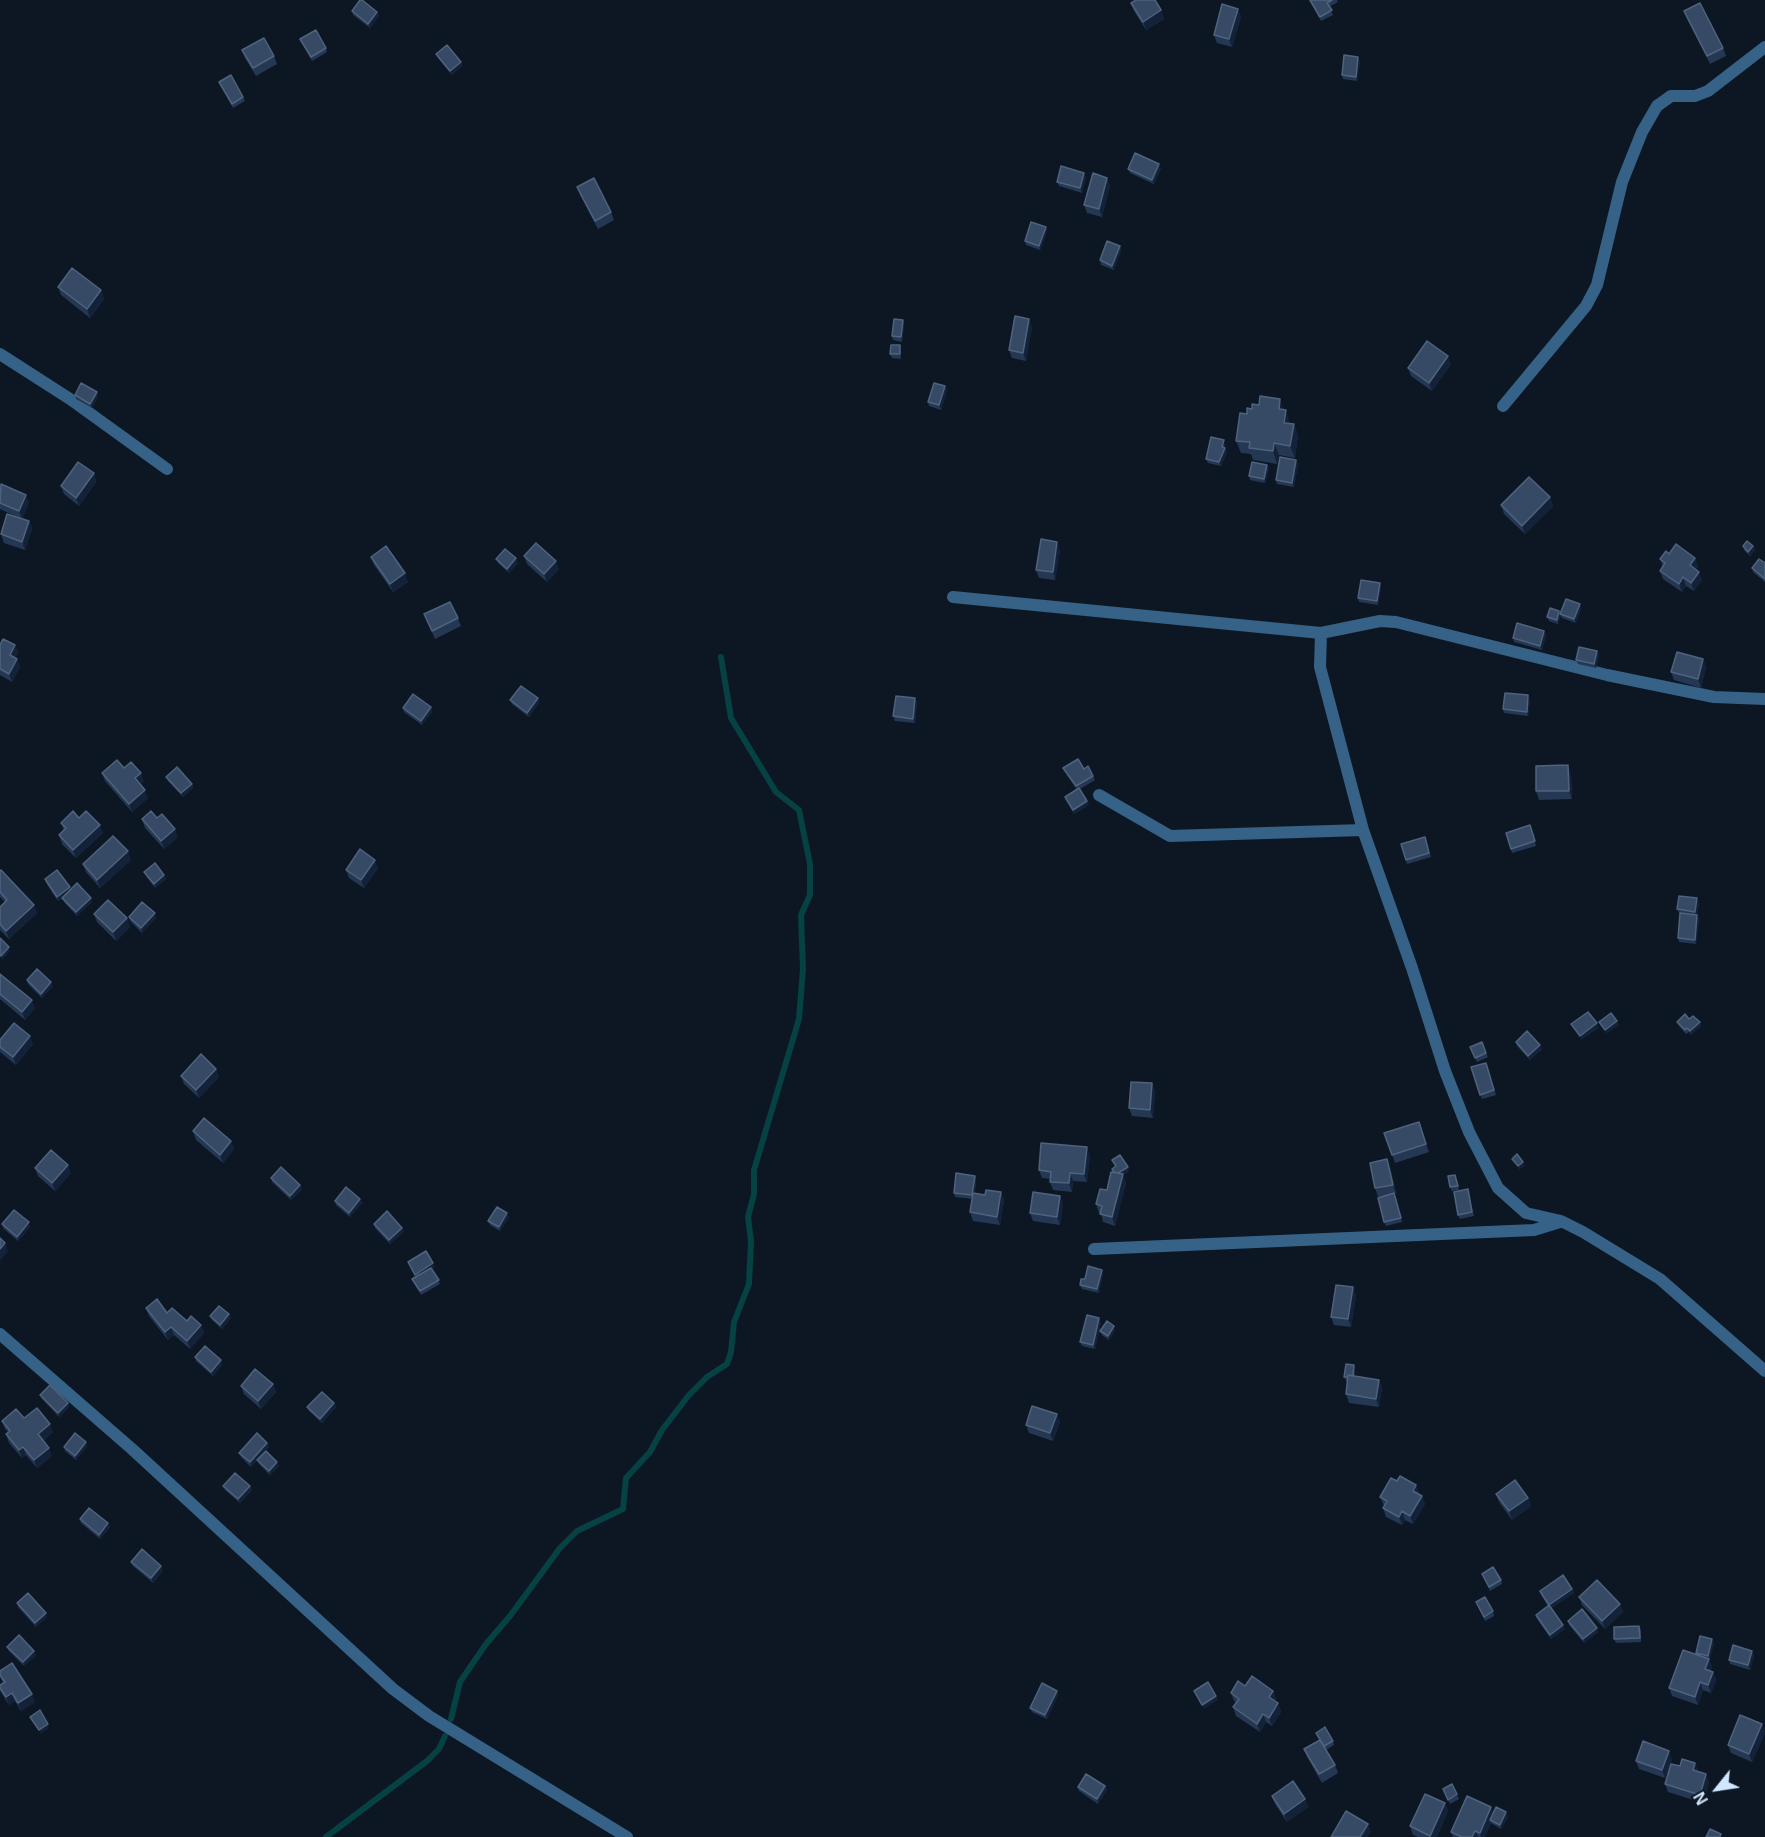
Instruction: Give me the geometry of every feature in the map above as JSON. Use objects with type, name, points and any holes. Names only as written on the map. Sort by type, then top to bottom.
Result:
[{"type":"street","points":[[1503,406],[1586,306],[1597,285],[1622,182],[1642,132],[1657,106],[1671,96],[1695,96],[1708,91],[1765,47]]},
{"type":"street","points":[[0,354],[70,399],[168,469]]},
{"type":"street","points":[[953,597],[1321,633],[1380,621],[1396,622],[1607,675],[1714,697],[1765,699]]},
{"type":"street","points":[[1321,633],[1320,667],[1363,830],[1412,968],[1445,1071],[1469,1132],[1498,1188],[1526,1213],[1561,1221],[1660,1279],[1765,1371]]},
{"type":"street","points":[[1099,795],[1170,836],[1363,830]]},
{"type":"street","points":[[1094,1250],[1534,1230],[1561,1221]]},
{"type":"street","points":[[0,1334],[132,1449],[393,1689],[429,1716],[627,1837]]},
{"type":"building","points":[[360,0],[377,12],[368,24],[352,11]]},
{"type":"building","points":[[1136,0],[1155,0],[1161,10],[1143,22],[1131,3]]},
{"type":"building","points":[[1310,0],[1332,0],[1327,3],[1332,10],[1320,17]]},
{"type":"building","points":[[1700,3],[1723,48],[1707,56],[1684,11]]},
{"type":"building","points":[[1222,4],[1238,9],[1229,39],[1214,35]]},
{"type":"building","points":[[316,30],[326,48],[311,57],[300,39]]},
{"type":"building","points":[[264,38],[274,56],[253,68],[242,50]]},
{"type":"building","points":[[447,45],[461,62],[450,71],[436,54]]},
{"type":"building","points":[[1344,55],[1358,57],[1356,77],[1342,75]]},
{"type":"building","points":[[231,75],[243,97],[232,104],[219,82]]},
{"type":"building","points":[[1135,153],[1159,164],[1152,180],[1128,169]]},
{"type":"building","points":[[1061,166],[1084,173],[1080,188],[1057,182]]},
{"type":"building","points":[[1093,173],[1107,178],[1099,209],[1084,205]]},
{"type":"building","points":[[594,178],[611,212],[595,221],[577,187]]},
{"type":"building","points":[[1031,222],[1046,227],[1039,246],[1025,241]]},
{"type":"building","points":[[1107,241],[1120,246],[1112,266],[1100,260]]},
{"type":"building","points":[[72,268],[101,290],[87,309],[58,287]]},
{"type":"building","points":[[1015,316],[1029,319],[1023,353],[1009,350]]},
{"type":"building","points":[[894,319],[903,320],[901,337],[892,336]]},
{"type":"building","points":[[1427,341],[1448,356],[1429,383],[1408,368]]},
{"type":"building","points":[[891,345],[900,345],[900,354],[890,354]]},
{"type":"building","points":[[81,383],[97,392],[90,404],[75,395]]},
{"type":"building","points":[[934,383],[945,386],[939,405],[928,402]]},
{"type":"building","points":[[1260,396],[1280,399],[1279,409],[1286,410],[1284,423],[1294,424],[1290,446],[1274,443],[1273,451],[1249,448],[1250,442],[1236,441],[1240,413],[1247,414],[1247,408],[1252,409],[1252,404],[1259,405]]},
{"type":"building","points":[[1211,437],[1224,440],[1222,447],[1225,448],[1219,462],[1206,459]]},
{"type":"building","points":[[1280,457],[1296,460],[1292,483],[1276,480]]},
{"type":"building","points":[[78,462],[94,473],[76,498],[61,486]]},
{"type":"building","points":[[1252,462],[1267,465],[1264,479],[1249,476]]},
{"type":"building","points":[[1529,477],[1550,497],[1522,526],[1501,505]]},
{"type":"building","points":[[1,484],[26,495],[19,511],[0,503]]},
{"type":"building","points":[[7,514],[29,521],[22,542],[1,534]]},
{"type":"building","points":[[1041,539],[1057,542],[1053,572],[1036,570]]},
{"type":"building","points":[[1747,541],[1753,546],[1748,552],[1743,546]]},
{"type":"building","points":[[536,543],[556,561],[544,574],[524,556]]},
{"type":"building","points":[[1676,544],[1695,558],[1690,565],[1699,572],[1691,583],[1683,577],[1679,584],[1660,571],[1665,563],[1660,559],[1666,551],[1669,554]]},
{"type":"building","points":[[386,546],[405,573],[390,584],[371,557]]},
{"type":"building","points":[[505,549],[516,558],[507,569],[496,559]]},
{"type":"building","points":[[1759,559],[1765,563],[1765,579],[1752,568]]},
{"type":"building","points":[[1361,580],[1380,583],[1377,601],[1358,598]]},
{"type":"building","points":[[1566,599],[1580,604],[1574,619],[1560,614]]},
{"type":"building","points":[[450,602],[458,618],[432,631],[424,614]]},
{"type":"building","points":[[1550,608],[1559,611],[1557,620],[1547,617]]},
{"type":"building","points":[[1517,623],[1544,631],[1540,646],[1513,638]]},
{"type":"building","points":[[3,639],[15,645],[10,655],[17,659],[9,674],[0,669],[0,645]]},
{"type":"building","points":[[1579,647],[1597,651],[1594,664],[1576,660]]},
{"type":"building","points":[[1677,652],[1703,659],[1698,679],[1671,672]]},
{"type":"building","points":[[521,686],[538,698],[527,713],[510,700]]},
{"type":"building","points":[[1505,693],[1528,695],[1527,712],[1503,709]]},
{"type":"building","points":[[413,694],[431,707],[421,721],[403,708]]},
{"type":"building","points":[[896,696],[915,698],[913,719],[893,716]]},
{"type":"building","points":[[1078,759],[1084,769],[1088,766],[1093,776],[1076,786],[1063,768]]},
{"type":"building","points":[[117,760],[124,768],[131,762],[141,773],[135,778],[145,790],[129,804],[102,773]]},
{"type":"building","points":[[1568,765],[1569,791],[1536,791],[1536,766]]},
{"type":"building","points":[[177,767],[192,784],[181,793],[166,777]]},
{"type":"building","points":[[1079,788],[1087,801],[1073,810],[1065,797]]},
{"type":"building","points":[[73,811],[79,818],[86,811],[100,825],[73,850],[59,835],[66,828],[61,823]]},
{"type":"building","points":[[151,811],[157,818],[162,814],[175,829],[161,841],[142,819]]},
{"type":"building","points":[[1530,825],[1535,841],[1511,849],[1506,833]]},
{"type":"building","points":[[113,836],[128,851],[97,880],[83,864]]},
{"type":"building","points":[[1425,837],[1429,853],[1406,860],[1401,844]]},
{"type":"building","points":[[360,849],[375,860],[361,880],[346,870]]},
{"type":"building","points":[[155,863],[164,875],[154,884],[144,872]]},
{"type":"building","points":[[1,870],[34,905],[6,931],[0,924],[0,907],[7,900],[0,892]]},
{"type":"building","points":[[57,870],[70,887],[57,897],[45,879]]},
{"type":"building","points":[[77,883],[91,898],[76,912],[62,898]]},
{"type":"building","points":[[1679,896],[1697,898],[1695,912],[1677,909]]},
{"type":"building","points":[[108,900],[127,918],[113,932],[94,914]]},
{"type":"building","points":[[142,902],[155,913],[141,928],[129,917]]},
{"type":"building","points":[[1680,913],[1697,915],[1695,940],[1678,938]]},
{"type":"building","points":[[0,938],[9,947],[1,956],[0,955]]},
{"type":"building","points":[[37,969],[51,982],[41,994],[27,980]]},
{"type":"building","points":[[0,974],[32,1000],[22,1012],[0,994]]},
{"type":"building","points":[[1588,1012],[1597,1023],[1580,1036],[1571,1024]]},
{"type":"building","points":[[1611,1013],[1617,1021],[1605,1030],[1599,1022]]},
{"type":"building","points":[[1685,1014],[1689,1019],[1693,1016],[1700,1022],[1690,1031],[1687,1028],[1685,1030],[1677,1022]]},
{"type":"building","points":[[14,1023],[30,1036],[13,1057],[0,1047],[0,1040]]},
{"type":"building","points":[[1527,1031],[1540,1045],[1528,1056],[1516,1042]]},
{"type":"building","points":[[1482,1042],[1486,1053],[1475,1058],[1470,1047]]},
{"type":"building","points":[[201,1054],[216,1069],[196,1090],[181,1076]]},
{"type":"building","points":[[1486,1063],[1494,1090],[1480,1095],[1471,1067]]},
{"type":"building","points":[[1131,1082],[1152,1083],[1150,1110],[1129,1108]]},
{"type":"building","points":[[204,1118],[231,1141],[220,1155],[193,1131]]},
{"type":"building","points":[[1419,1122],[1426,1144],[1392,1155],[1384,1133]]},
{"type":"building","points":[[1041,1143],[1087,1147],[1084,1174],[1070,1173],[1069,1183],[1050,1182],[1051,1172],[1039,1170]]},
{"type":"building","points":[[51,1150],[68,1165],[52,1183],[35,1168]]},
{"type":"building","points":[[1517,1154],[1523,1162],[1518,1166],[1512,1159]]},
{"type":"building","points":[[1120,1155],[1128,1167],[1118,1173],[1112,1169],[1116,1166],[1112,1160]]},
{"type":"building","points":[[1387,1159],[1393,1185],[1375,1188],[1370,1163]]},
{"type":"building","points":[[281,1167],[300,1185],[290,1196],[271,1178]]},
{"type":"building","points":[[1111,1172],[1123,1174],[1112,1217],[1100,1214],[1102,1206],[1096,1204],[1100,1189],[1107,1190]]},
{"type":"building","points":[[956,1173],[975,1176],[972,1195],[954,1193]]},
{"type":"building","points":[[1455,1175],[1458,1186],[1450,1187],[1448,1176]]},
{"type":"building","points":[[346,1187],[360,1199],[349,1213],[335,1201]]},
{"type":"building","points":[[1468,1189],[1472,1212],[1458,1215],[1454,1192]]},
{"type":"building","points":[[986,1190],[1001,1192],[997,1217],[970,1212],[973,1193],[985,1195]]},
{"type":"building","points":[[1033,1192],[1060,1196],[1057,1217],[1030,1213]]},
{"type":"building","points":[[1394,1193],[1401,1218],[1384,1222],[1378,1198]]},
{"type":"building","points":[[497,1207],[507,1213],[499,1227],[488,1221]]},
{"type":"building","points":[[14,1210],[29,1222],[17,1237],[2,1224]]},
{"type":"building","points":[[387,1211],[402,1228],[389,1240],[374,1224]]},
{"type":"building","points":[[0,1238],[5,1243],[0,1249]]},
{"type":"building","points":[[426,1251],[433,1263],[415,1275],[408,1262]]},
{"type":"building","points":[[1088,1266],[1102,1270],[1097,1289],[1080,1285],[1081,1279],[1085,1279]]},
{"type":"building","points":[[431,1268],[439,1280],[420,1291],[412,1279]]},
{"type":"building","points":[[1336,1285],[1353,1287],[1348,1319],[1331,1317]]},
{"type":"building","points":[[157,1299],[167,1313],[172,1308],[187,1321],[191,1316],[201,1325],[187,1341],[171,1327],[165,1332],[146,1308]]},
{"type":"building","points":[[219,1306],[229,1314],[220,1325],[210,1316]]},
{"type":"building","points":[[1087,1315],[1099,1318],[1093,1345],[1080,1342]]},
{"type":"building","points":[[1107,1321],[1114,1326],[1108,1336],[1100,1331]]},
{"type":"building","points":[[205,1346],[221,1360],[211,1372],[195,1357]]},
{"type":"building","points":[[1346,1364],[1354,1365],[1353,1376],[1344,1377]]},
{"type":"building","points":[[255,1369],[273,1384],[258,1401],[241,1386]]},
{"type":"building","points":[[1348,1375],[1379,1380],[1376,1399],[1346,1394]]},
{"type":"building","points":[[50,1385],[68,1403],[58,1413],[40,1395]]},
{"type":"building","points":[[322,1392],[334,1403],[320,1419],[307,1407]]},
{"type":"building","points":[[1032,1406],[1057,1414],[1050,1433],[1026,1425]]},
{"type":"building","points":[[37,1408],[50,1424],[38,1434],[49,1448],[34,1460],[23,1447],[19,1450],[6,1434],[10,1431],[2,1421],[16,1409],[24,1418]]},
{"type":"building","points":[[75,1433],[86,1442],[75,1456],[64,1447]]},
{"type":"building","points":[[257,1433],[267,1443],[250,1462],[239,1453]]},
{"type":"building","points":[[266,1451],[277,1462],[269,1471],[257,1460]]},
{"type":"building","points":[[235,1473],[250,1486],[238,1499],[223,1486]]},
{"type":"building","points":[[1400,1476],[1416,1485],[1413,1491],[1422,1496],[1410,1516],[1402,1511],[1399,1517],[1383,1508],[1387,1501],[1380,1497],[1391,1478],[1397,1481]]},
{"type":"building","points":[[1515,1480],[1528,1498],[1509,1511],[1496,1494]]},
{"type":"building","points":[[89,1508],[108,1523],[99,1535],[80,1519]]},
{"type":"building","points":[[142,1549],[161,1566],[151,1578],[131,1562]]},
{"type":"building","points":[[1493,1567],[1501,1580],[1489,1587],[1482,1574]]},
{"type":"building","points":[[1563,1575],[1572,1589],[1549,1605],[1540,1591]]},
{"type":"building","points":[[1597,1580],[1620,1604],[1602,1621],[1579,1597]]},
{"type":"building","points":[[28,1593],[46,1613],[35,1623],[17,1603]]},
{"type":"building","points":[[1485,1597],[1493,1611],[1484,1617],[1476,1602]]},
{"type":"building","points":[[1549,1605],[1563,1625],[1550,1635],[1536,1615]]},
{"type":"building","points":[[1582,1609],[1597,1628],[1583,1639],[1568,1621]]},
{"type":"building","points":[[1639,1626],[1640,1638],[1614,1639],[1614,1627]]},
{"type":"building","points":[[19,1635],[34,1651],[23,1662],[7,1647]]},
{"type":"building","points":[[1700,1636],[1712,1639],[1708,1656],[1696,1653]]},
{"type":"building","points":[[1733,1645],[1752,1651],[1748,1665],[1729,1660]]},
{"type":"building","points":[[1683,1650],[1709,1659],[1705,1669],[1713,1672],[1708,1685],[1700,1682],[1695,1697],[1669,1688]]},
{"type":"building","points":[[12,1663],[32,1694],[18,1703],[12,1693],[6,1697],[0,1688],[0,1685],[5,1682],[0,1671]]},
{"type":"building","points":[[1252,1676],[1273,1691],[1269,1697],[1278,1703],[1269,1718],[1263,1714],[1257,1724],[1233,1707],[1239,1699],[1231,1693],[1238,1681],[1245,1686]]},
{"type":"building","points":[[1208,1682],[1216,1696],[1202,1705],[1194,1691]]},
{"type":"building","points":[[1042,1683],[1057,1691],[1045,1715],[1030,1708]]},
{"type":"building","points":[[40,1710],[48,1724],[39,1730],[30,1717]]},
{"type":"building","points":[[1740,1715],[1762,1724],[1749,1754],[1728,1745]]},
{"type":"building","points":[[1325,1727],[1333,1741],[1324,1746],[1316,1733]]},
{"type":"building","points":[[1320,1740],[1335,1765],[1319,1774],[1304,1749]]},
{"type":"building","points":[[1643,1741],[1669,1751],[1662,1770],[1636,1761]]},
{"type":"building","points":[[1682,1759],[1695,1763],[1693,1770],[1706,1774],[1700,1795],[1665,1784],[1671,1764],[1680,1766]]},
{"type":"building","points":[[1086,1774],[1105,1786],[1097,1799],[1078,1787]]},
{"type":"building","points":[[1293,1781],[1305,1799],[1284,1814],[1272,1796]]},
{"type":"building","points":[[1452,1784],[1457,1794],[1448,1800],[1443,1789]]},
{"type":"building","points":[[1425,1794],[1445,1803],[1430,1836],[1410,1826]]},
{"type":"building","points":[[1467,1796],[1491,1807],[1480,1833],[1475,1831],[1472,1837],[1462,1837],[1451,1832]]},
{"type":"building","points":[[1496,1807],[1506,1812],[1500,1825],[1490,1820]]},
{"type":"building","points":[[1346,1811],[1368,1824],[1360,1837],[1331,1837]]},
{"type":"building","points":[[1710,1829],[1721,1834],[1720,1837],[1706,1837]]},
{"type":"waterway","points":[[451,1719],[460,1682],[486,1644],[510,1616],[560,1548],[577,1531],[623,1509],[626,1478],[650,1452],[662,1430],[689,1395],[707,1377],[727,1364],[731,1352],[734,1322],[749,1284],[751,1241],[748,1217],[754,1194],[754,1170],[799,1019],[803,969],[801,915],[810,895],[810,864],[799,810],[776,792],[731,718],[721,657]]},
{"type":"waterway","points":[[326,1837],[427,1761],[439,1749],[445,1736]]}]
